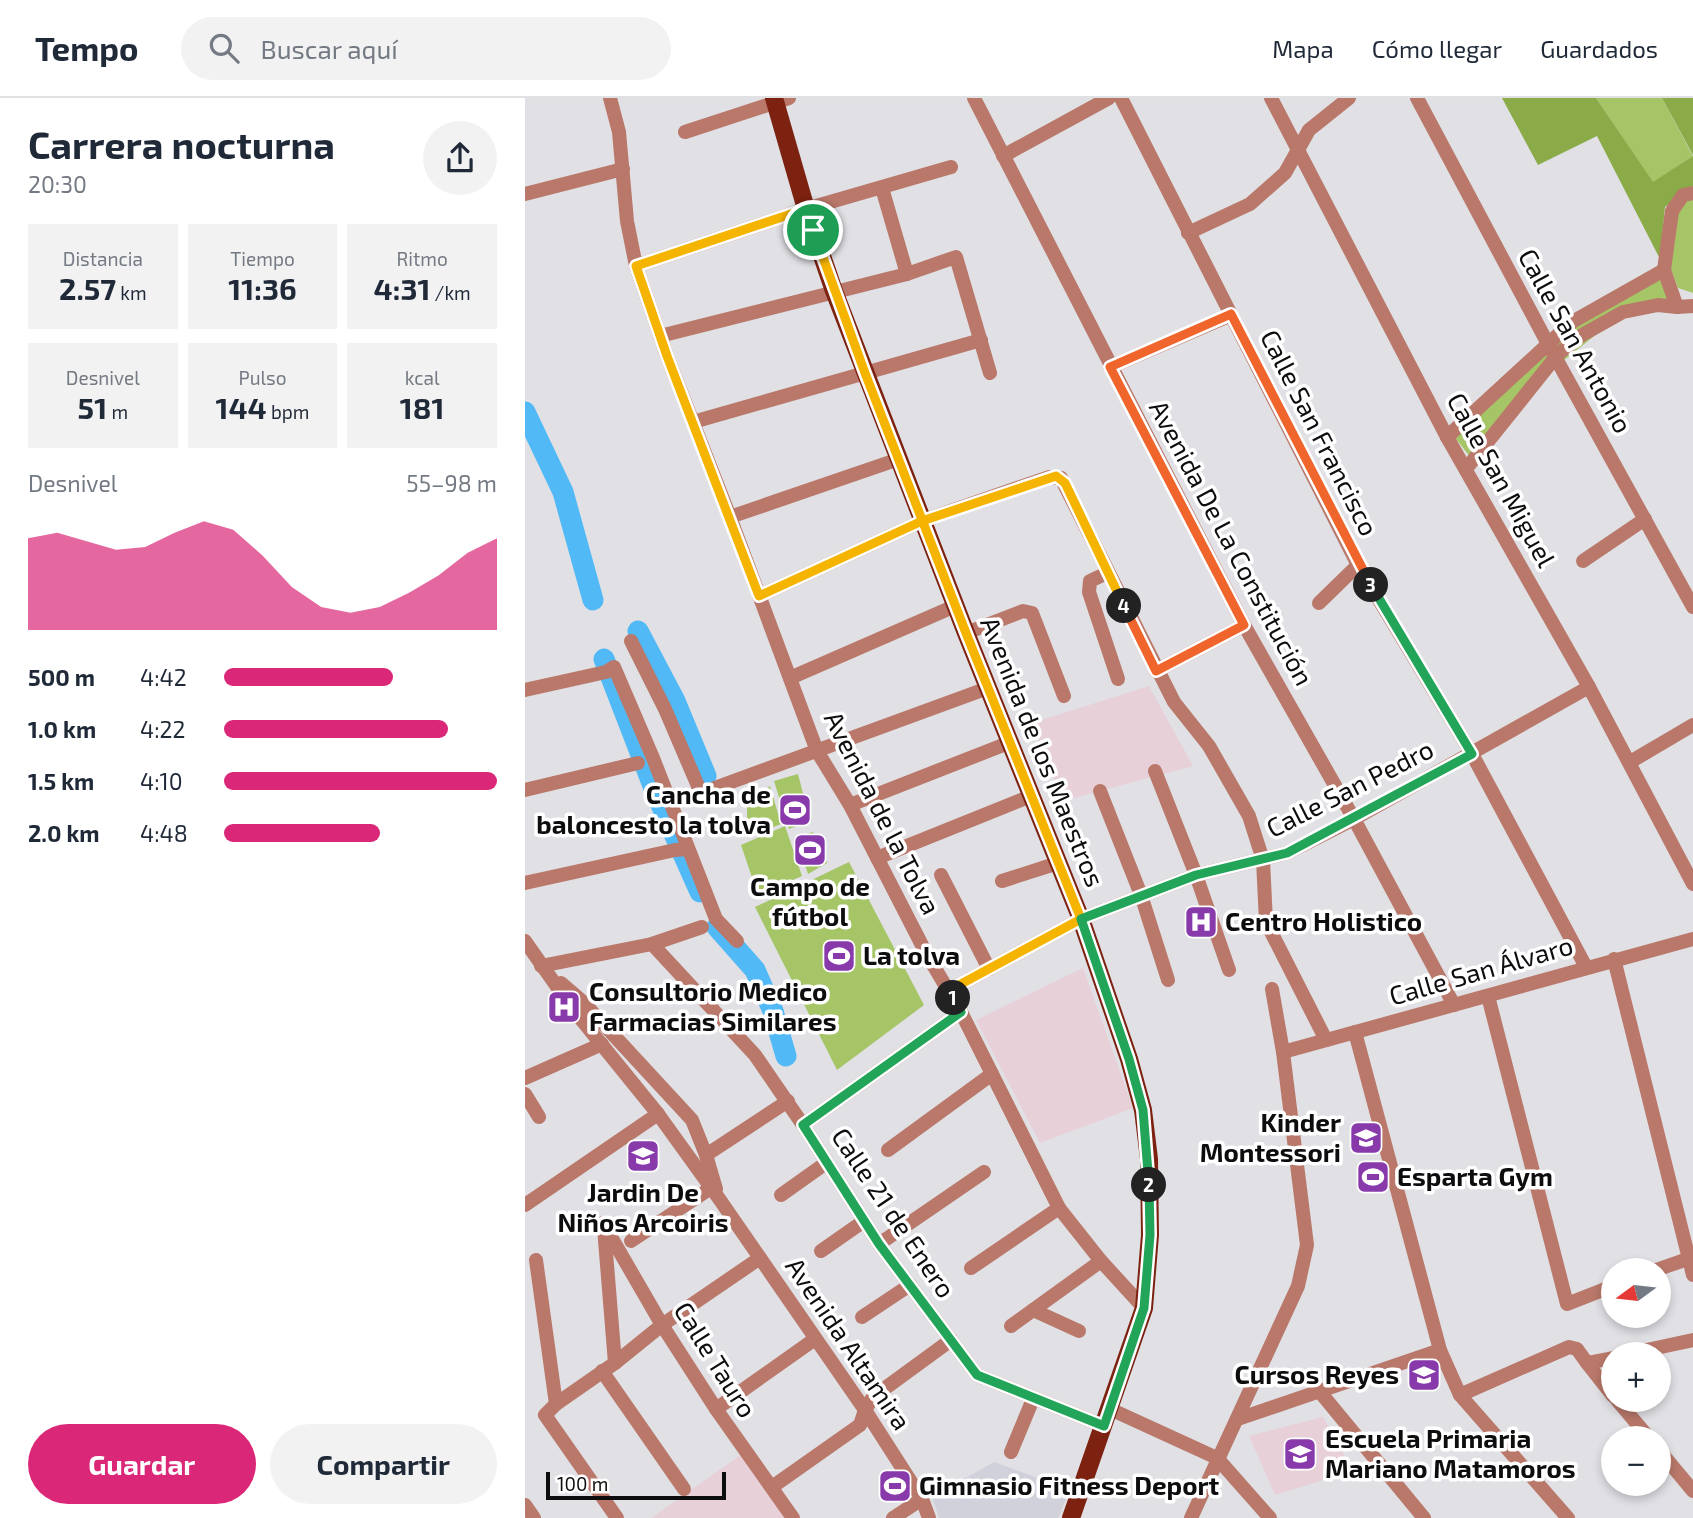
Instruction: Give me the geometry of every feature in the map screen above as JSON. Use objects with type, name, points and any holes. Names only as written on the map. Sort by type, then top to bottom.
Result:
[{"type":"main road","name":"Avenida de los Maestros","points":[[779,100],[806,209],[834,290],[955,607],[1081,919],[1129,1059],[1143,1110],[1149,1159],[1150,1235],[1144,1308],[1071,1518]]},
{"type":"street","name":"Avenida de la Tolva","points":[[610,98],[619,132],[627,221],[636,266],[817,751],[851,805],[961,1012],[1059,1208],[1101,1261],[1144,1308]]},
{"type":"street","name":"Avenida De La Constitución","points":[[974,98],[1244,625],[1354,819],[1454,1005]]},
{"type":"street","points":[[1003,156],[1109,98]]},
{"type":"street","name":"Calle San Francisco","points":[[1121,98],[1359,565],[1472,754],[1586,967]]},
{"type":"street","name":"Calle San Miguel","points":[[1271,98],[1447,437],[1589,687],[1693,884]]},
{"type":"street","points":[[1188,233],[1250,204],[1285,173],[1309,130],[1349,98]]},
{"type":"street","name":"Calle San Antonio","points":[[1417,98],[1548,344],[1693,607]]},
{"type":"street","points":[[685,132],[779,100]]},
{"type":"street","points":[[636,266],[806,209],[951,167]]},
{"type":"street","points":[[525,194],[622,169]]},
{"type":"street","points":[[882,187],[907,274]]},
{"type":"street","points":[[1677,307],[1664,271],[1672,211],[1683,195],[1693,193]]},
{"type":"street","points":[[660,336],[834,290],[907,274],[956,257],[990,373]]},
{"type":"street","points":[[1447,437],[1572,322],[1664,271]]},
{"type":"street","points":[[1467,469],[1556,358],[1582,335],[1623,312],[1658,305],[1693,306]]},
{"type":"street","points":[[1110,367],[1231,314]]},
{"type":"street","points":[[693,422],[981,340]]},
{"type":"street","points":[[730,517],[899,459]]},
{"type":"street","points":[[759,596],[922,521],[1049,477],[1056,476],[1065,483],[1156,671],[1174,702],[1209,746],[1248,816],[1263,860],[1266,922],[1326,1040]]},
{"type":"street","points":[[1583,561],[1645,519]]},
{"type":"street","points":[[1319,603],[1359,565]]},
{"type":"street","points":[[1107,573],[1090,581],[1089,592],[1118,679]]},
{"type":"street","points":[[790,678],[955,607]]},
{"type":"street","points":[[966,633],[1023,611],[1032,613],[1064,696]]},
{"type":"street","points":[[1156,671],[1244,625]]},
{"type":"street","points":[[631,641],[665,709],[701,793],[988,688]]},
{"type":"street","points":[[525,690],[610,670],[653,758],[683,849],[716,919],[737,941]]},
{"type":"street","name":"Calle San Pedro","points":[[948,991],[1081,919],[1196,875],[1287,853],[1354,819],[1589,687]]},
{"type":"street","points":[[1630,762],[1693,725]]},
{"type":"street","points":[[851,805],[1011,742]]},
{"type":"street","points":[[525,790],[638,763]]},
{"type":"street","points":[[1155,772],[1196,875],[1229,970]]},
{"type":"street","points":[[1100,791],[1141,895],[1168,980]]},
{"type":"street","points":[[877,858],[1031,796]]},
{"type":"street","points":[[525,883],[683,849]]},
{"type":"street","points":[[1002,881],[1058,863]]},
{"type":"street","points":[[941,874],[989,970]]},
{"type":"street","points":[[541,966],[652,944],[702,927]]},
{"type":"street","name":"Calle San Álvaro","points":[[1283,1052],[1693,939]]},
{"type":"street","name":"Avenida Altamira","points":[[525,941],[541,966],[658,1114],[720,1200],[865,1410],[922,1499],[929,1518]]},
{"type":"street","name":"Calle 21 de Enero","points":[[652,944],[755,1055],[788,1101],[879,1244],[977,1375],[1033,1398],[1107,1418],[1217,1458]]},
{"type":"street","points":[[1614,959],[1691,1258],[1693,1275]]},
{"type":"street","name":"Avenida Altamira","points":[[541,966],[583,1002],[692,1120],[720,1200]]},
{"type":"street","points":[[1191,1518],[1298,1286],[1307,1245],[1283,1052],[1272,989]]},
{"type":"street","points":[[1488,996],[1566,1304],[1601,1291]]},
{"type":"street","points":[[803,1125],[961,1012]]},
{"type":"street","points":[[1355,1032],[1440,1350],[1460,1395],[1568,1518]]},
{"type":"street","points":[[525,1078],[602,1044]]},
{"type":"street","points":[[888,1150],[992,1074]]},
{"type":"street","points":[[525,1094],[539,1117]]},
{"type":"street","points":[[706,1155],[788,1101]]},
{"type":"street","points":[[525,1205],[658,1114]]},
{"type":"street","points":[[781,1195],[826,1163]]},
{"type":"street","points":[[879,1244],[984,1172]]},
{"type":"street","points":[[631,1241],[711,1188]]},
{"type":"street","points":[[971,1268],[1059,1208]]},
{"type":"street","points":[[821,1251],[864,1221]]},
{"type":"street","name":"Calle Tauro","points":[[615,1363],[603,1223],[662,1325],[716,1409],[793,1518]]},
{"type":"street","points":[[617,1518],[545,1415],[662,1325],[760,1258]]},
{"type":"street","points":[[1671,1265],[1691,1258]]},
{"type":"street","points":[[536,1260],[556,1404]]},
{"type":"street","points":[[1011,1326],[1101,1261]]},
{"type":"street","points":[[862,1317],[910,1286]]},
{"type":"street","points":[[1033,1310],[1079,1331]]},
{"type":"street","points":[[716,1409],[815,1339]]},
{"type":"street","points":[[772,1487],[860,1425],[873,1397],[951,1340]]},
{"type":"street","points":[[1671,1345],[1693,1340]]},
{"type":"street","points":[[1460,1395],[1569,1348],[1577,1349],[1601,1381]]},
{"type":"street","points":[[1238,1419],[1440,1350]]},
{"type":"street","points":[[1587,1363],[1601,1360]]},
{"type":"street","points":[[602,1371],[684,1489]]},
{"type":"street","points":[[1319,1392],[1424,1518]]},
{"type":"street","points":[[1011,1452],[1033,1398]]},
{"type":"street","points":[[1627,1412],[1639,1426]]},
{"type":"street","points":[[1217,1458],[1270,1518]]},
{"type":"street","points":[[1671,1464],[1693,1491]]},
{"type":"street","points":[[893,1518],[922,1499]]},
{"type":"street","points":[[525,1505],[534,1518]]},
{"type":"shaded area","points":[[1149,686],[1193,766],[1063,801],[1032,723]]},
{"type":"shaded area","points":[[1083,968],[1133,1108],[1040,1143],[976,1020]]},
{"type":"shaded area","name":"Kinder Montessori","points":[[1370,1128],[1374,1145],[1361,1148],[1357,1131]]},
{"type":"shaded area","name":"Escuela Primaria Mariano Matamoros","points":[[1323,1417],[1353,1471],[1275,1495],[1249,1436]]},
{"type":"shaded area","points":[[742,1454],[788,1518],[651,1518]]},
{"type":"shaded area","points":[[994,1462],[1070,1490],[1058,1518],[939,1518],[932,1497]]},
{"type":"green space","points":[[1502,98],[1596,98],[1653,182],[1693,156],[1693,186],[1665,207],[1660,259],[1597,136],[1538,165]]},
{"type":"green space","points":[[1596,98],[1662,98],[1693,156],[1653,183]]},
{"type":"green space","points":[[1662,98],[1693,98],[1693,155]]},
{"type":"green space","points":[[1693,199],[1693,293],[1678,288],[1670,267],[1677,214],[1685,201]]},
{"type":"green space","points":[[1664,270],[1677,307],[1623,313],[1558,365],[1471,458],[1453,435],[1547,344]]},
{"type":"green space","name":"Cancha de baloncesto la tolva","points":[[798,774],[810,821],[789,829],[774,781]]},
{"type":"green space","points":[[770,786],[781,824],[747,838],[747,806]]},
{"type":"green space","points":[[785,826],[802,876],[758,895],[741,845]]},
{"type":"green space","name":"Campo de fútbol","points":[[813,832],[827,863],[808,874],[796,837]]},
{"type":"green space","name":"La tolva","points":[[849,862],[924,1005],[837,1070],[755,907]]},
{"type":"waterway","points":[[525,412],[563,492],[593,600]]},
{"type":"waterway","points":[[638,631],[675,701],[706,776]]},
{"type":"waterway","points":[[604,659],[655,791],[700,892]]},
{"type":"waterway","points":[[717,927],[755,970],[773,1011],[786,1056]]},
{"type":"place","name":"Cancha de baloncesto la tolva","points":[[795,810]]},
{"type":"place","name":"Campo de fútbol","points":[[810,850]]},
{"type":"place","name":"Centro Holistico","points":[[1201,922]]},
{"type":"place","name":"La tolva","points":[[839,956]]},
{"type":"place","name":"Consultorio Medico Farmacias Similares","points":[[564,1007]]},
{"type":"place","name":"Kinder Montessori","points":[[1366,1138]]},
{"type":"place","name":"Jardin De Niños Arcoiris","points":[[643,1156]]},
{"type":"place","name":"Esparta Gym","points":[[1373,1177]]},
{"type":"place","name":"Cursos Reyes","points":[[1424,1375]]},
{"type":"place","name":"Escuela Primaria Mariano Matamoros","points":[[1300,1454]]},
{"type":"place","name":"Gimnasio Fitness Deport","points":[[895,1486]]},
{"type":"route","points":[[813,230],[806,209],[636,266],[667,356],[759,596],[922,521],[1056,476],[1065,483],[1156,671],[1244,625],[1110,367],[1231,314],[1359,565],[1472,754],[1287,853],[1196,875],[1081,919],[1129,1059],[1143,1110],[1149,1159],[1150,1235],[1144,1308],[1104,1426],[977,1375],[879,1244],[803,1125],[961,1012],[948,991],[1081,919],[922,521],[813,230]]}]
